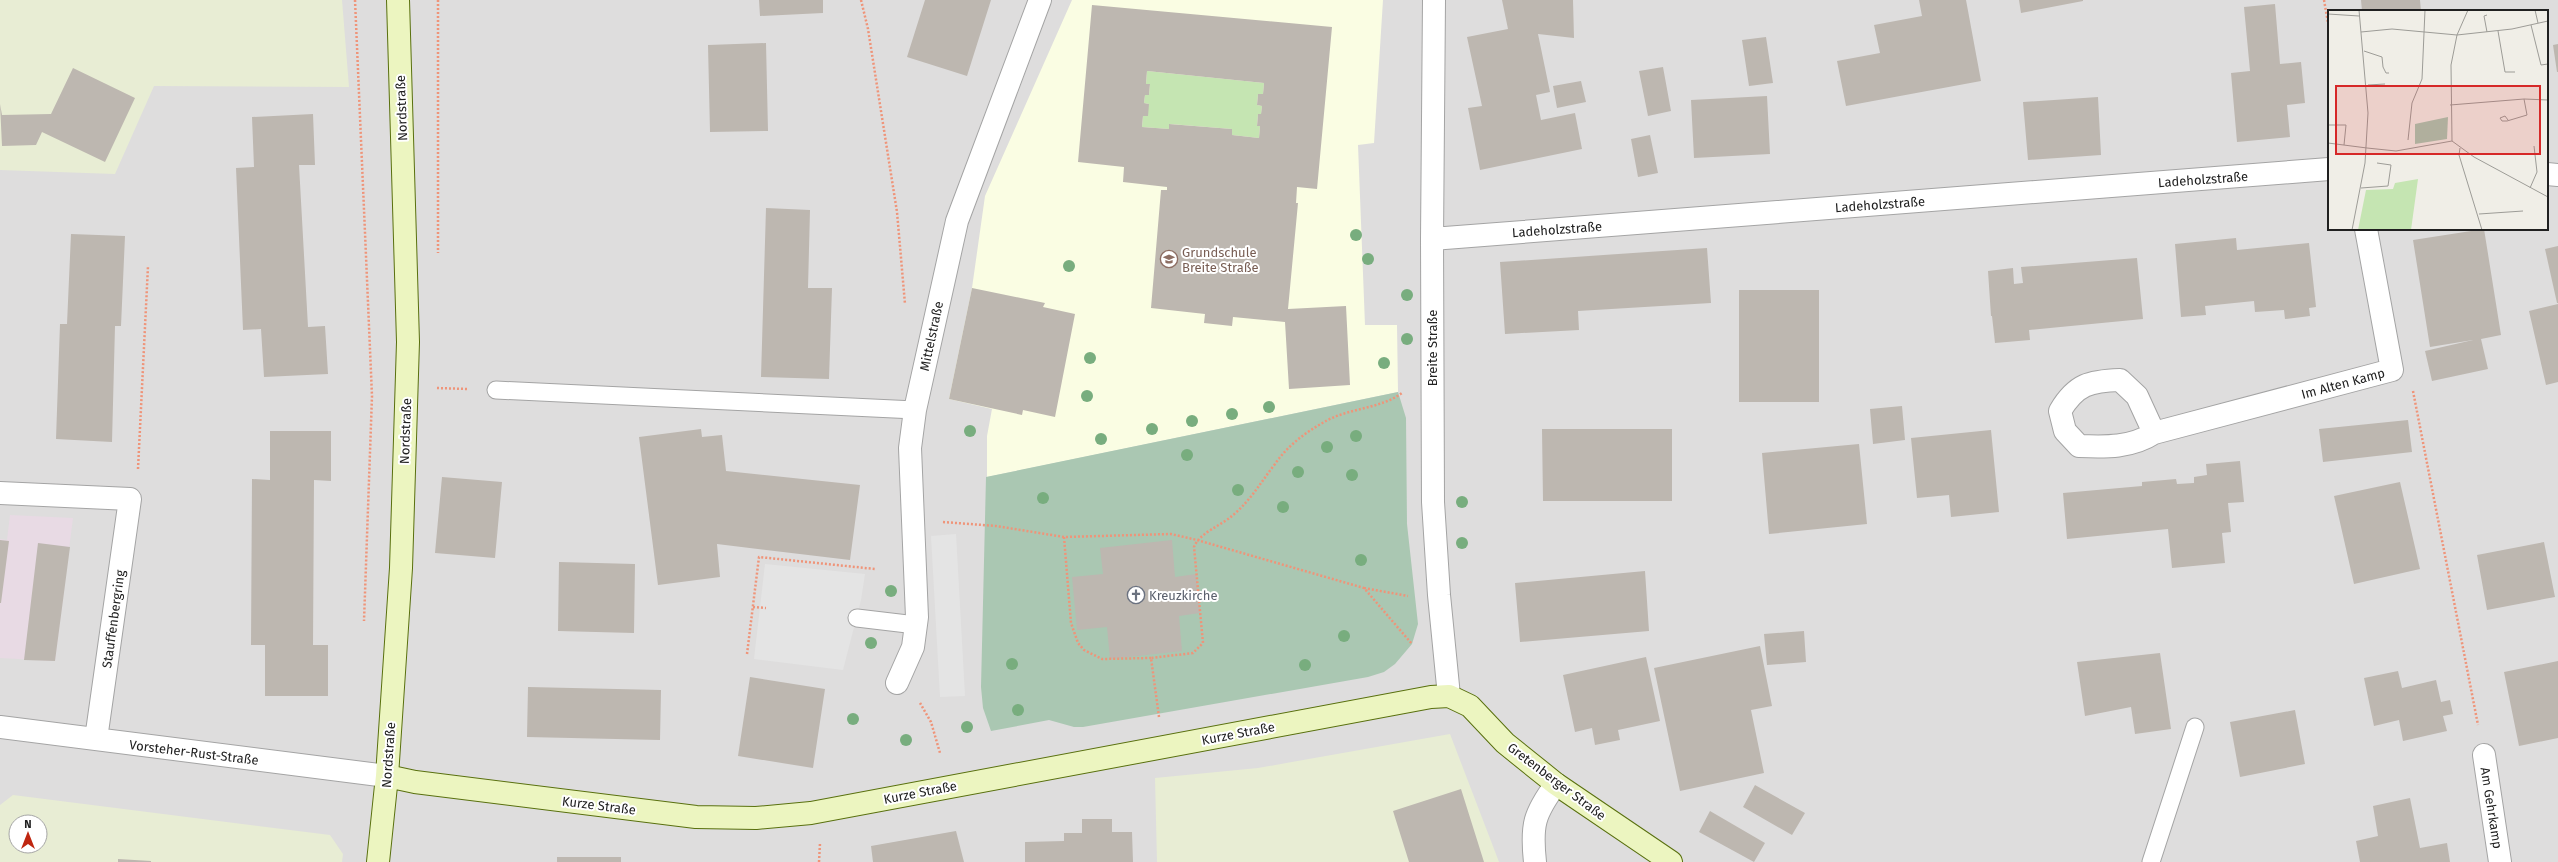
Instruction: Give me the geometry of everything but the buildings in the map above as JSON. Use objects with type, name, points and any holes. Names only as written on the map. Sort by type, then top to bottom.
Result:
[{"type":"main road","name":"Nordstraße","points":[[378,862],[387,776],[401,568],[408,342],[398,0]]},
{"type":"main road","name":"Kurze Straße","points":[[387,776],[415,782],[696,817],[756,818],[811,813],[1431,697],[1449,696]]},
{"type":"main road","name":"Gretenberger Straße","points":[[1449,696],[1470,706],[1505,743],[1556,784],[1671,862]]},
{"type":"street","name":"Mittelstraße","points":[[897,683],[913,647],[916,625],[915,520],[910,448],[915,410],[957,221],[1040,0]]},
{"type":"street","name":"Breite Straße","points":[[1434,0],[1432,239],[1433,502],[1439,595],[1449,696]]},
{"type":"street","name":"Ladeholzstraße","points":[[1432,239],[2328,169]]},
{"type":"street","points":[[2548,174],[2558,175]]},
{"type":"street","name":"Im Alten Kamp","points":[[2154,432],[2392,370],[2366,230]]},
{"type":"street","points":[[0,493],[130,499]]},
{"type":"street","name":"Stauffenbergring","points":[[96,739],[130,499]]},
{"type":"street","name":"Vorsteher-Rust-Straße","points":[[0,727],[387,776]]},
{"type":"street","name":"Am Gehrkamp","points":[[2484,755],[2500,862]]},
{"type":"street","points":[[1535,862],[1532,833],[1541,805],[1556,784]]},
{"type":"lane","points":[[496,390],[915,410]]},
{"type":"lane","points":[[857,618],[916,625]]},
{"type":"lane","points":[[2151,862],[2195,727]]},
{"type":"path","points":[[355,0],[372,396],[364,623]]},
{"type":"path","points":[[861,0],[868,29],[897,212],[906,307]]},
{"type":"path","points":[[2324,0],[2328,22]]},
{"type":"path","points":[[130,499],[138,471],[148,266]]},
{"type":"path","points":[[2392,370],[2412,386],[2484,755]]},
{"type":"path","points":[[436,388],[496,390]]},
{"type":"path","points":[[1064,537],[1071,623],[1078,643],[1084,650],[1102,659],[1150,658],[1193,653],[1203,643],[1194,547],[1197,540],[1232,516],[1250,499],[1275,463],[1302,436],[1328,420],[1391,400],[1404,392],[1409,393]]},
{"type":"path","points":[[915,520],[996,526],[1064,537],[1171,534],[1197,540],[1364,588],[1415,597],[1439,595]]},
{"type":"path","points":[[747,654],[759,557],[875,569]]},
{"type":"path","points":[[1364,588],[1415,649]]},
{"type":"path","points":[[753,607],[766,608]]},
{"type":"path","points":[[1150,658],[1160,722]]},
{"type":"path","points":[[897,683],[908,690],[928,714],[940,752]]},
{"type":"path","points":[[819,862],[821,835]]},
{"type":"shaded area","points":[[0,0],[2558,0],[2558,862],[0,862]]},
{"type":"shaded area","points":[[0,0],[342,0],[349,87],[154,86],[115,174],[0,170]]},
{"type":"shaded area","name":"Grundschule Breite Straße","points":[[1072,0],[1383,0],[1374,143],[1358,145],[1365,325],[1397,325],[1398,392],[987,477],[987,436],[992,409],[949,399],[972,288],[985,196]]},
{"type":"shaded area","points":[[1398,392],[1406,418],[1407,524],[1418,624],[1412,644],[1395,664],[1384,672],[1368,677],[1083,727],[1074,727],[1049,720],[991,731],[983,708],[981,687],[986,477]]},
{"type":"shaded area","points":[[10,515],[73,518],[55,661],[0,658],[0,539],[7,540]]},
{"type":"shaded area","points":[[956,534],[965,696],[940,697],[931,536]]},
{"type":"shaded area","points":[[765,564],[865,574],[861,600],[843,670],[754,659]]},
{"type":"shaded area","points":[[1450,734],[1499,862],[1157,862],[1155,778],[1258,768]]},
{"type":"shaded area","points":[[13,795],[330,835],[343,854],[342,862],[0,862],[0,805]]},
{"type":"green space","points":[[1147,71],[1264,83],[1263,94],[1258,94],[1257,105],[1262,106],[1261,114],[1258,114],[1257,126],[1260,126],[1259,138],[1232,135],[1232,129],[1170,124],[1169,129],[1142,127],[1143,116],[1149,104],[1144,103],[1145,95],[1149,95],[1150,84],[1146,84]]},
{"type":"place","name":"Grundschule Breite Straße","points":[[1169,259]]},
{"type":"place","name":"Kreuzkirche","points":[[1136,595]]}]
